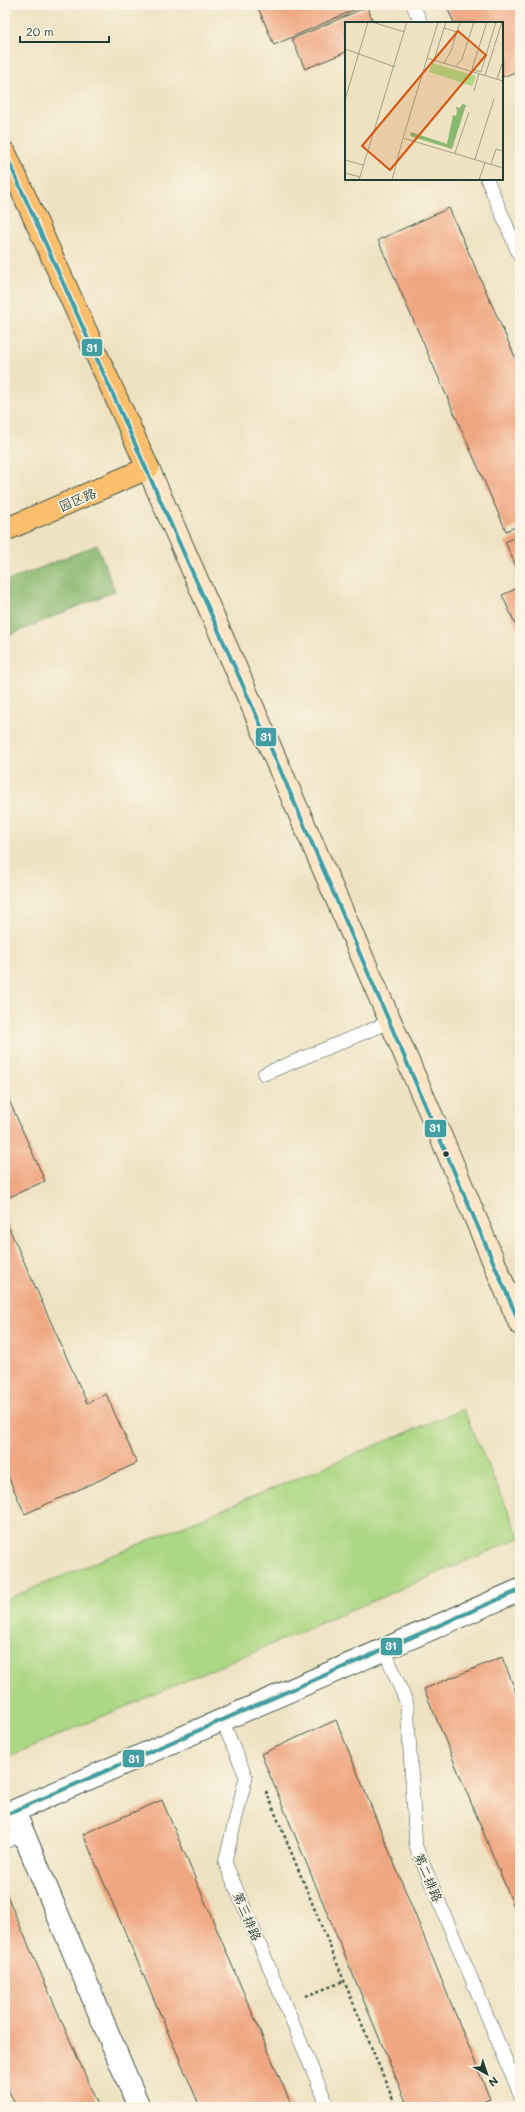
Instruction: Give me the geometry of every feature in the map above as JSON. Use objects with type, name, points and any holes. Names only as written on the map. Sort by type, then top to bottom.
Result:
[{"type":"highway","points":[[5,153],[148,468]]},
{"type":"highway","name":"园区路","points":[[5,530],[148,468]]},
{"type":"main road","points":[[148,468],[520,1324]]},
{"type":"street","points":[[139,2107],[14,1838],[10,1813],[520,1590]]},
{"type":"lane","points":[[413,5],[421,22]]},
{"type":"lane","points":[[487,180],[520,257]]},
{"type":"lane","points":[[264,1074],[390,1022]]},
{"type":"lane","name":"第二排路","points":[[384,1649],[408,1704],[416,1847],[520,2094]]},
{"type":"lane","name":"第三排路","points":[[222,1720],[246,1777],[225,1862],[328,2107]]},
{"type":"path","points":[[264,1785],[396,2107]]},
{"type":"path","points":[[285,2004],[345,1982]]},
{"type":"green space","points":[[97,545],[115,591],[5,637],[5,582]]},
{"type":"green space","points":[[463,1409],[520,1538],[5,1758],[5,1600]]},
{"type":"building","points":[[257,5],[365,5],[274,45]]},
{"type":"building","points":[[446,5],[520,5],[520,70],[503,77],[503,22],[454,22]]},
{"type":"building","points":[[367,7],[374,22],[345,22],[345,52],[305,69],[292,39]]},
{"type":"building","points":[[449,208],[520,368],[520,525],[506,531],[378,240]]},
{"type":"building","points":[[520,535],[520,575],[505,542]]},
{"type":"building","points":[[520,587],[520,634],[502,595]]},
{"type":"building","points":[[5,1091],[45,1181],[5,1199]]},
{"type":"building","points":[[5,1219],[87,1403],[106,1394],[137,1463],[25,1514],[5,1470]]},
{"type":"building","points":[[502,1657],[520,1702],[520,1921],[424,1689]]},
{"type":"building","points":[[336,1720],[490,2099],[470,2107],[408,2107],[261,1754]]},
{"type":"building","points":[[162,1800],[292,2107],[200,2107],[83,1834]]},
{"type":"building","points":[[5,1891],[99,2107],[16,2107],[5,2082]]},
{"type":"transit line","name":"31","points":[[5,153],[266,737],[520,1324]]},
{"type":"transit line","name":"31","points":[[5,1815],[520,1590]]}]
